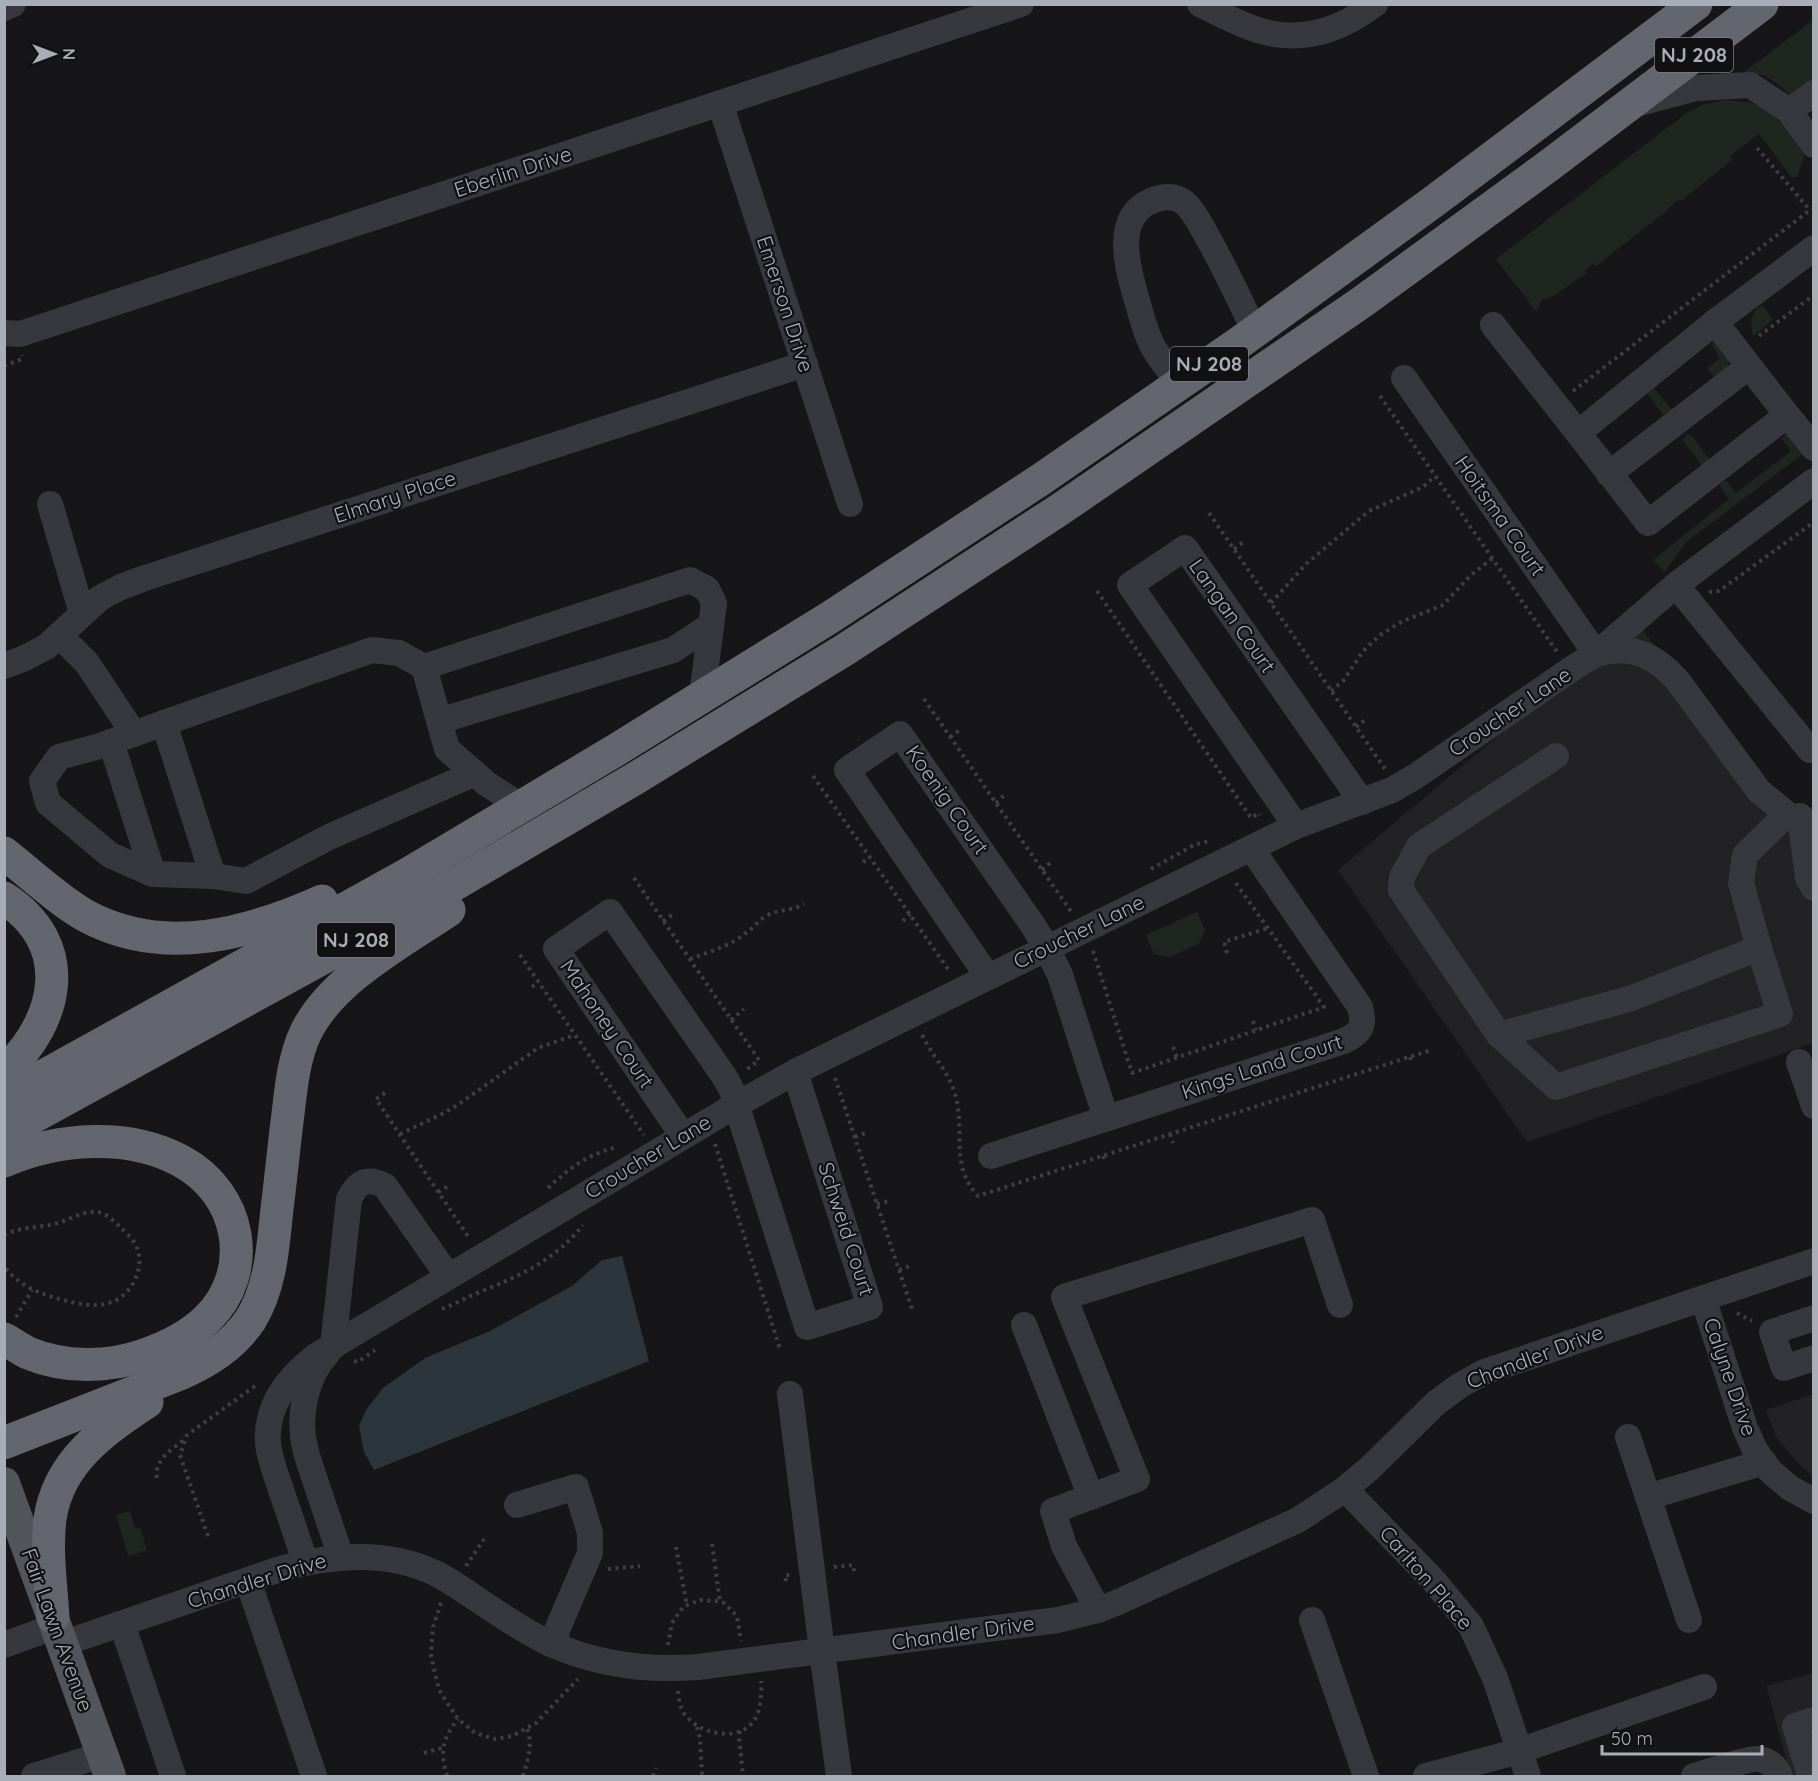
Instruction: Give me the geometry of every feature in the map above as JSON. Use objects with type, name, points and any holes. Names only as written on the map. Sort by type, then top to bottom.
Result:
[{"type":"highway","name":"NJ 208","points":[[4,1098],[334,916],[517,810],[809,631],[956,535],[1255,332],[1452,189],[1696,4]]},
{"type":"highway","name":"NJ 208","points":[[4,1133],[421,904],[702,738],[846,649],[1059,510],[1362,302],[1762,4]]},
{"type":"highway","points":[[57,1629],[49,1548],[50,1519],[57,1492],[71,1466],[108,1428],[231,1343],[251,1319],[263,1293],[271,1264],[290,1090],[305,1034],[319,1012],[357,973],[702,738]]},
{"type":"highway","points":[[4,852],[66,902],[86,916],[108,926],[152,937],[177,939],[202,937],[250,928],[292,914],[517,810]]},
{"type":"highway","points":[[4,898],[18,906],[35,924],[47,946],[52,972],[51,997],[44,1019],[31,1042],[15,1063],[4,1072]]},
{"type":"highway","points":[[4,1161],[41,1148],[67,1143],[93,1142],[127,1144],[182,1161],[203,1176],[218,1192],[230,1213],[236,1235],[237,1257],[231,1281],[221,1302],[208,1318],[187,1335],[163,1349],[137,1358],[111,1364],[83,1364],[52,1360],[27,1352],[8,1332]]},
{"type":"highway","points":[[4,1443],[208,1361]]},
{"type":"main road","name":"Fair Lawn Avenue","points":[[6,1494],[13,1532],[57,1629],[106,1766]]},
{"type":"street","points":[[4,8],[13,4]]},
{"type":"street","name":"Eberlin Drive","points":[[4,333],[20,334],[1021,4]]},
{"type":"street","points":[[1200,4],[1261,31],[1288,36],[1314,34],[1342,26],[1375,4]]},
{"type":"street","points":[[1627,106],[1696,88],[1750,85],[1789,111],[1814,145]]},
{"type":"street","points":[[1789,111],[1814,93]]},
{"type":"street","name":"Emerson Drive","points":[[720,103],[850,504]]},
{"type":"street","points":[[1180,384],[1150,342],[1128,270],[1125,249],[1131,220],[1148,202],[1172,197],[1179,199],[1193,212],[1227,272],[1255,332]]},
{"type":"street","points":[[1578,433],[1715,322],[1814,248]]},
{"type":"street","points":[[1715,322],[1748,367],[1814,448]]},
{"type":"street","points":[[1492,325],[1648,523],[1787,415]]},
{"type":"street","name":"Elmary Place","points":[[4,666],[46,647],[100,598],[142,579],[805,364]]},
{"type":"street","points":[[1609,474],[1748,367]]},
{"type":"street","name":"Hoitsma Court","points":[[1404,378],[1596,654]]},
{"type":"street","points":[[1596,654],[1676,585],[1814,481]]},
{"type":"street","points":[[50,504],[82,613]]},
{"type":"street","name":"Langan Court","points":[[1296,826],[1130,585],[1185,548],[1362,802]]},
{"type":"street","points":[[424,667],[690,580],[707,589],[714,603],[702,696]]},
{"type":"street","points":[[1676,585],[1810,750],[1814,747]]},
{"type":"street","points":[[440,722],[673,650],[711,625]]},
{"type":"street","points":[[60,636],[87,663],[123,738],[153,873]]},
{"type":"street","points":[[475,773],[328,837],[246,881],[213,876],[153,873],[110,855],[48,803],[42,781],[59,757],[123,738],[372,650],[399,653],[424,667],[447,748],[517,810]]},
{"type":"street","name":"Croucher Lane","points":[[341,1557],[303,1439],[302,1418],[306,1397],[312,1377],[321,1360],[342,1353],[448,1276],[736,1104],[795,1072],[988,976],[1296,826],[1392,790],[1596,654],[1616,650],[1634,651],[1665,666],[1759,791],[1800,814]]},
{"type":"street","points":[[164,723],[213,876]]},
{"type":"street","name":"Koenig Court","points":[[988,976],[847,770],[900,734],[1047,948],[1060,975],[1106,1118]]},
{"type":"street","points":[[1556,756],[1419,846],[1402,877],[1401,890],[1498,1035],[1556,1087],[1780,1014],[1741,883],[1745,855],[1800,814],[1812,880]]},
{"type":"street","name":"Kings Land Court","points":[[991,1156],[1344,1041],[1361,1029],[1363,1018],[1360,1007],[1251,848]]},
{"type":"street","name":"Mahoney Court","points":[[683,1136],[556,949],[610,912],[726,1079],[736,1104]]},
{"type":"street","points":[[1498,1035],[1632,998],[1759,948]]},
{"type":"street","points":[[1799,1062],[1814,1106]]},
{"type":"street","name":"Schweid Court","points":[[736,1104],[807,1327],[870,1306],[795,1072]]},
{"type":"street","points":[[342,1353],[348,1199],[355,1188],[363,1182],[375,1181],[385,1186],[448,1276]]},
{"type":"street","points":[[1098,1610],[1064,1546],[1053,1510],[1137,1479],[1064,1297],[1312,1220],[1340,1305]]},
{"type":"street","name":"Chandler Drive","points":[[6,1642],[57,1629],[122,1624],[305,1562],[341,1557],[391,1559],[413,1564],[435,1573],[448,1594],[556,1646],[580,1656],[640,1668],[673,1669],[1047,1622],[1098,1610],[1298,1520],[1345,1489],[1370,1468],[1436,1403],[1459,1386],[1484,1372],[1703,1298],[1812,1270]]},
{"type":"street","name":"Calyne Drive","points":[[1703,1298],[1745,1428],[1755,1450],[1770,1471],[1790,1488],[1814,1501]]},
{"type":"street","points":[[1814,1318],[1772,1332],[1784,1368],[1814,1358]]},
{"type":"street","points":[[1024,1325],[1091,1497]]},
{"type":"street","name":"Croucher Lane","points":[[305,1562],[273,1465],[268,1444],[269,1422],[275,1401],[286,1383],[299,1369],[316,1356],[342,1353]]},
{"type":"street","points":[[790,1394],[839,1776]]},
{"type":"street","points":[[1628,1437],[1689,1620]]},
{"type":"street","points":[[1648,1497],[1764,1462]]},
{"type":"street","points":[[517,1504],[576,1487],[590,1533],[590,1553],[557,1630],[556,1646]]},
{"type":"street","name":"Carlton Place","points":[[1345,1489],[1434,1581],[1471,1626],[1495,1678],[1528,1776]]},
{"type":"street","points":[[248,1581],[314,1776]]},
{"type":"street","points":[[1312,1620],[1366,1776]]},
{"type":"street","points":[[122,1624],[173,1776]]},
{"type":"street","points":[[1426,1776],[1519,1751],[1704,1687]]},
{"type":"street","points":[[1810,1776],[1795,1726],[1814,1720]]},
{"type":"street","points":[[1694,1776],[1757,1758],[1771,1763],[1777,1769],[1779,1776]]},
{"type":"street","points":[[34,1776],[106,1766]]},
{"type":"path","points":[[1555,405],[1812,210],[1757,148]]},
{"type":"path","points":[[1759,336],[1814,295]]},
{"type":"path","points":[[4,366],[22,359],[22,355]]},
{"type":"path","points":[[1380,396],[1559,656]]},
{"type":"path","points":[[1271,603],[1306,564],[1370,511],[1423,487],[1436,476]]},
{"type":"path","points":[[1209,513],[1385,770],[1380,774]]},
{"type":"path","points":[[1706,592],[1719,591],[1814,522]]},
{"type":"path","points":[[1234,549],[1246,540]]},
{"type":"path","points":[[1331,691],[1344,680],[1363,651],[1380,635],[1403,621],[1443,605],[1471,575],[1492,558]]},
{"type":"path","points":[[1097,591],[1251,818],[1259,813],[1263,820]]},
{"type":"path","points":[[924,699],[1072,914],[1082,908]]},
{"type":"path","points":[[1356,727],[1365,719]]},
{"type":"path","points":[[950,737],[961,729]]},
{"type":"path","points":[[813,776],[952,975]]},
{"type":"path","points":[[996,803],[1005,794]]},
{"type":"path","points":[[1143,874],[1194,845],[1214,839]]},
{"type":"path","points":[[863,862],[870,857]]},
{"type":"path","points":[[1042,870],[1051,862]]},
{"type":"path","points":[[634,878],[759,1060],[742,1073]]},
{"type":"path","points":[[1093,950],[1132,1073],[1324,1007],[1235,882]]},
{"type":"path","points":[[690,959],[736,940],[772,912],[795,909],[804,904]]},
{"type":"path","points":[[663,921],[675,913]]},
{"type":"path","points":[[903,921],[910,914]]},
{"type":"path","points":[[1227,953],[1224,942],[1268,928]]},
{"type":"path","points":[[520,956],[645,1137]]},
{"type":"path","points":[[532,987],[538,982]]},
{"type":"path","points":[[731,1020],[744,1009]]},
{"type":"path","points":[[1253,1021],[1256,1030]]},
{"type":"path","points":[[399,1134],[459,1104],[538,1048],[575,1035]]},
{"type":"path","points":[[1173,1047],[1177,1058]]},
{"type":"path","points":[[1410,1057],[1412,1063]]},
{"type":"path","points":[[835,1077],[913,1312]]},
{"type":"path","points":[[1343,1078],[1346,1083]]},
{"type":"path","points":[[385,1093],[376,1099],[471,1242]]},
{"type":"path","points":[[855,1137],[866,1133]]},
{"type":"path","points":[[1170,1134],[1173,1143]]},
{"type":"path","points":[[706,1147],[714,1141],[780,1349]]},
{"type":"path","points":[[543,1192],[574,1165],[587,1157],[623,1145]]},
{"type":"path","points":[[1103,1156],[1106,1163]]},
{"type":"path","points":[[438,1192],[448,1186]]},
{"type":"path","points":[[877,1204],[889,1201]]},
{"type":"path","points":[[4,1235],[17,1230],[64,1221],[85,1213],[100,1213],[110,1218],[135,1244],[139,1253],[140,1268],[135,1281],[126,1293],[114,1301],[91,1305],[70,1302],[32,1290],[18,1281],[4,1266]]},
{"type":"path","points":[[434,1313],[530,1271],[564,1246],[587,1220]]},
{"type":"path","points":[[899,1270],[910,1266]]},
{"type":"path","points":[[8,1332],[32,1290]]},
{"type":"path","points":[[342,1353],[358,1362],[382,1345]]},
{"type":"path","points":[[157,1478],[156,1470],[159,1463],[187,1435],[264,1380]]},
{"type":"path","points":[[187,1437],[180,1455],[208,1536]]},
{"type":"path","points":[[484,1539],[448,1594],[433,1627],[431,1656],[439,1690],[458,1719],[475,1733],[495,1738],[512,1736],[536,1723],[578,1679]]},
{"type":"path","points":[[712,1544],[720,1602]]},
{"type":"path","points":[[676,1547],[687,1606]]},
{"type":"path","points":[[583,1568],[595,1571],[640,1566]]},
{"type":"path","points":[[700,1600],[720,1602],[737,1616],[761,1684],[760,1704],[754,1721],[744,1730],[727,1734],[710,1732],[697,1726],[685,1715],[680,1704],[673,1669],[669,1634],[672,1623],[683,1607],[687,1606],[700,1600]]},
{"type":"path","points":[[447,1776],[443,1748],[447,1732],[458,1719]]},
{"type":"path","points":[[697,1726],[702,1776]]},
{"type":"path","points":[[523,1776],[531,1746],[527,1728]]},
{"type":"path","points":[[740,1731],[743,1776]]},
{"type":"path","points":[[424,1754],[443,1748]]},
{"type":"path","points":[[653,1776],[656,1768]]},
{"type":"shaded area","points":[[1813,20],[1813,82],[1792,98],[1782,87],[1764,75],[1743,73]]},
{"type":"shaded area","points":[[1724,100],[1758,105],[1778,120],[1805,154],[1797,178],[1791,177],[1759,134],[1730,156],[1732,160],[1682,200],[1676,201],[1596,266],[1593,264],[1585,270],[1587,273],[1552,297],[1542,300],[1537,311],[1534,309],[1496,259],[1685,114],[1702,105]]},
{"type":"shaded area","points":[[1763,306],[1773,320],[1753,336],[1752,320],[1754,312]]},
{"type":"shaded area","points":[[1714,340],[1729,360],[1728,366],[1717,381],[1707,368],[1720,358],[1711,344]]},
{"type":"shaded area","points":[[1653,387],[1675,413],[1667,420],[1647,393]]},
{"type":"shaded area","points":[[1688,434],[1692,436],[1709,462],[1702,466],[1683,441]]},
{"type":"shaded area","points":[[1788,434],[1804,453],[1685,543],[1665,572],[1653,560],[1729,499],[1720,484],[1726,480],[1736,493],[1791,451],[1782,439]]},
{"type":"shaded area","points":[[1636,620],[1759,791],[1800,816],[1813,806],[1813,1043],[1527,1142],[1338,870]]},
{"type":"shaded area","points":[[1197,912],[1205,930],[1199,944],[1169,957],[1154,954],[1146,935]]},
{"type":"shaded area","points":[[622,1256],[649,1361],[374,1470],[364,1452],[359,1426],[366,1410],[383,1388],[425,1358],[490,1331],[572,1286],[602,1260]]},
{"type":"shaded area","points":[[1814,1394],[1813,1477],[1776,1437],[1766,1410]]},
{"type":"shaded area","points":[[130,1511],[135,1528],[140,1527],[147,1550],[128,1556],[116,1515]]},
{"type":"shaded area","points":[[1813,1673],[1813,1776],[1791,1776],[1766,1686]]}]
